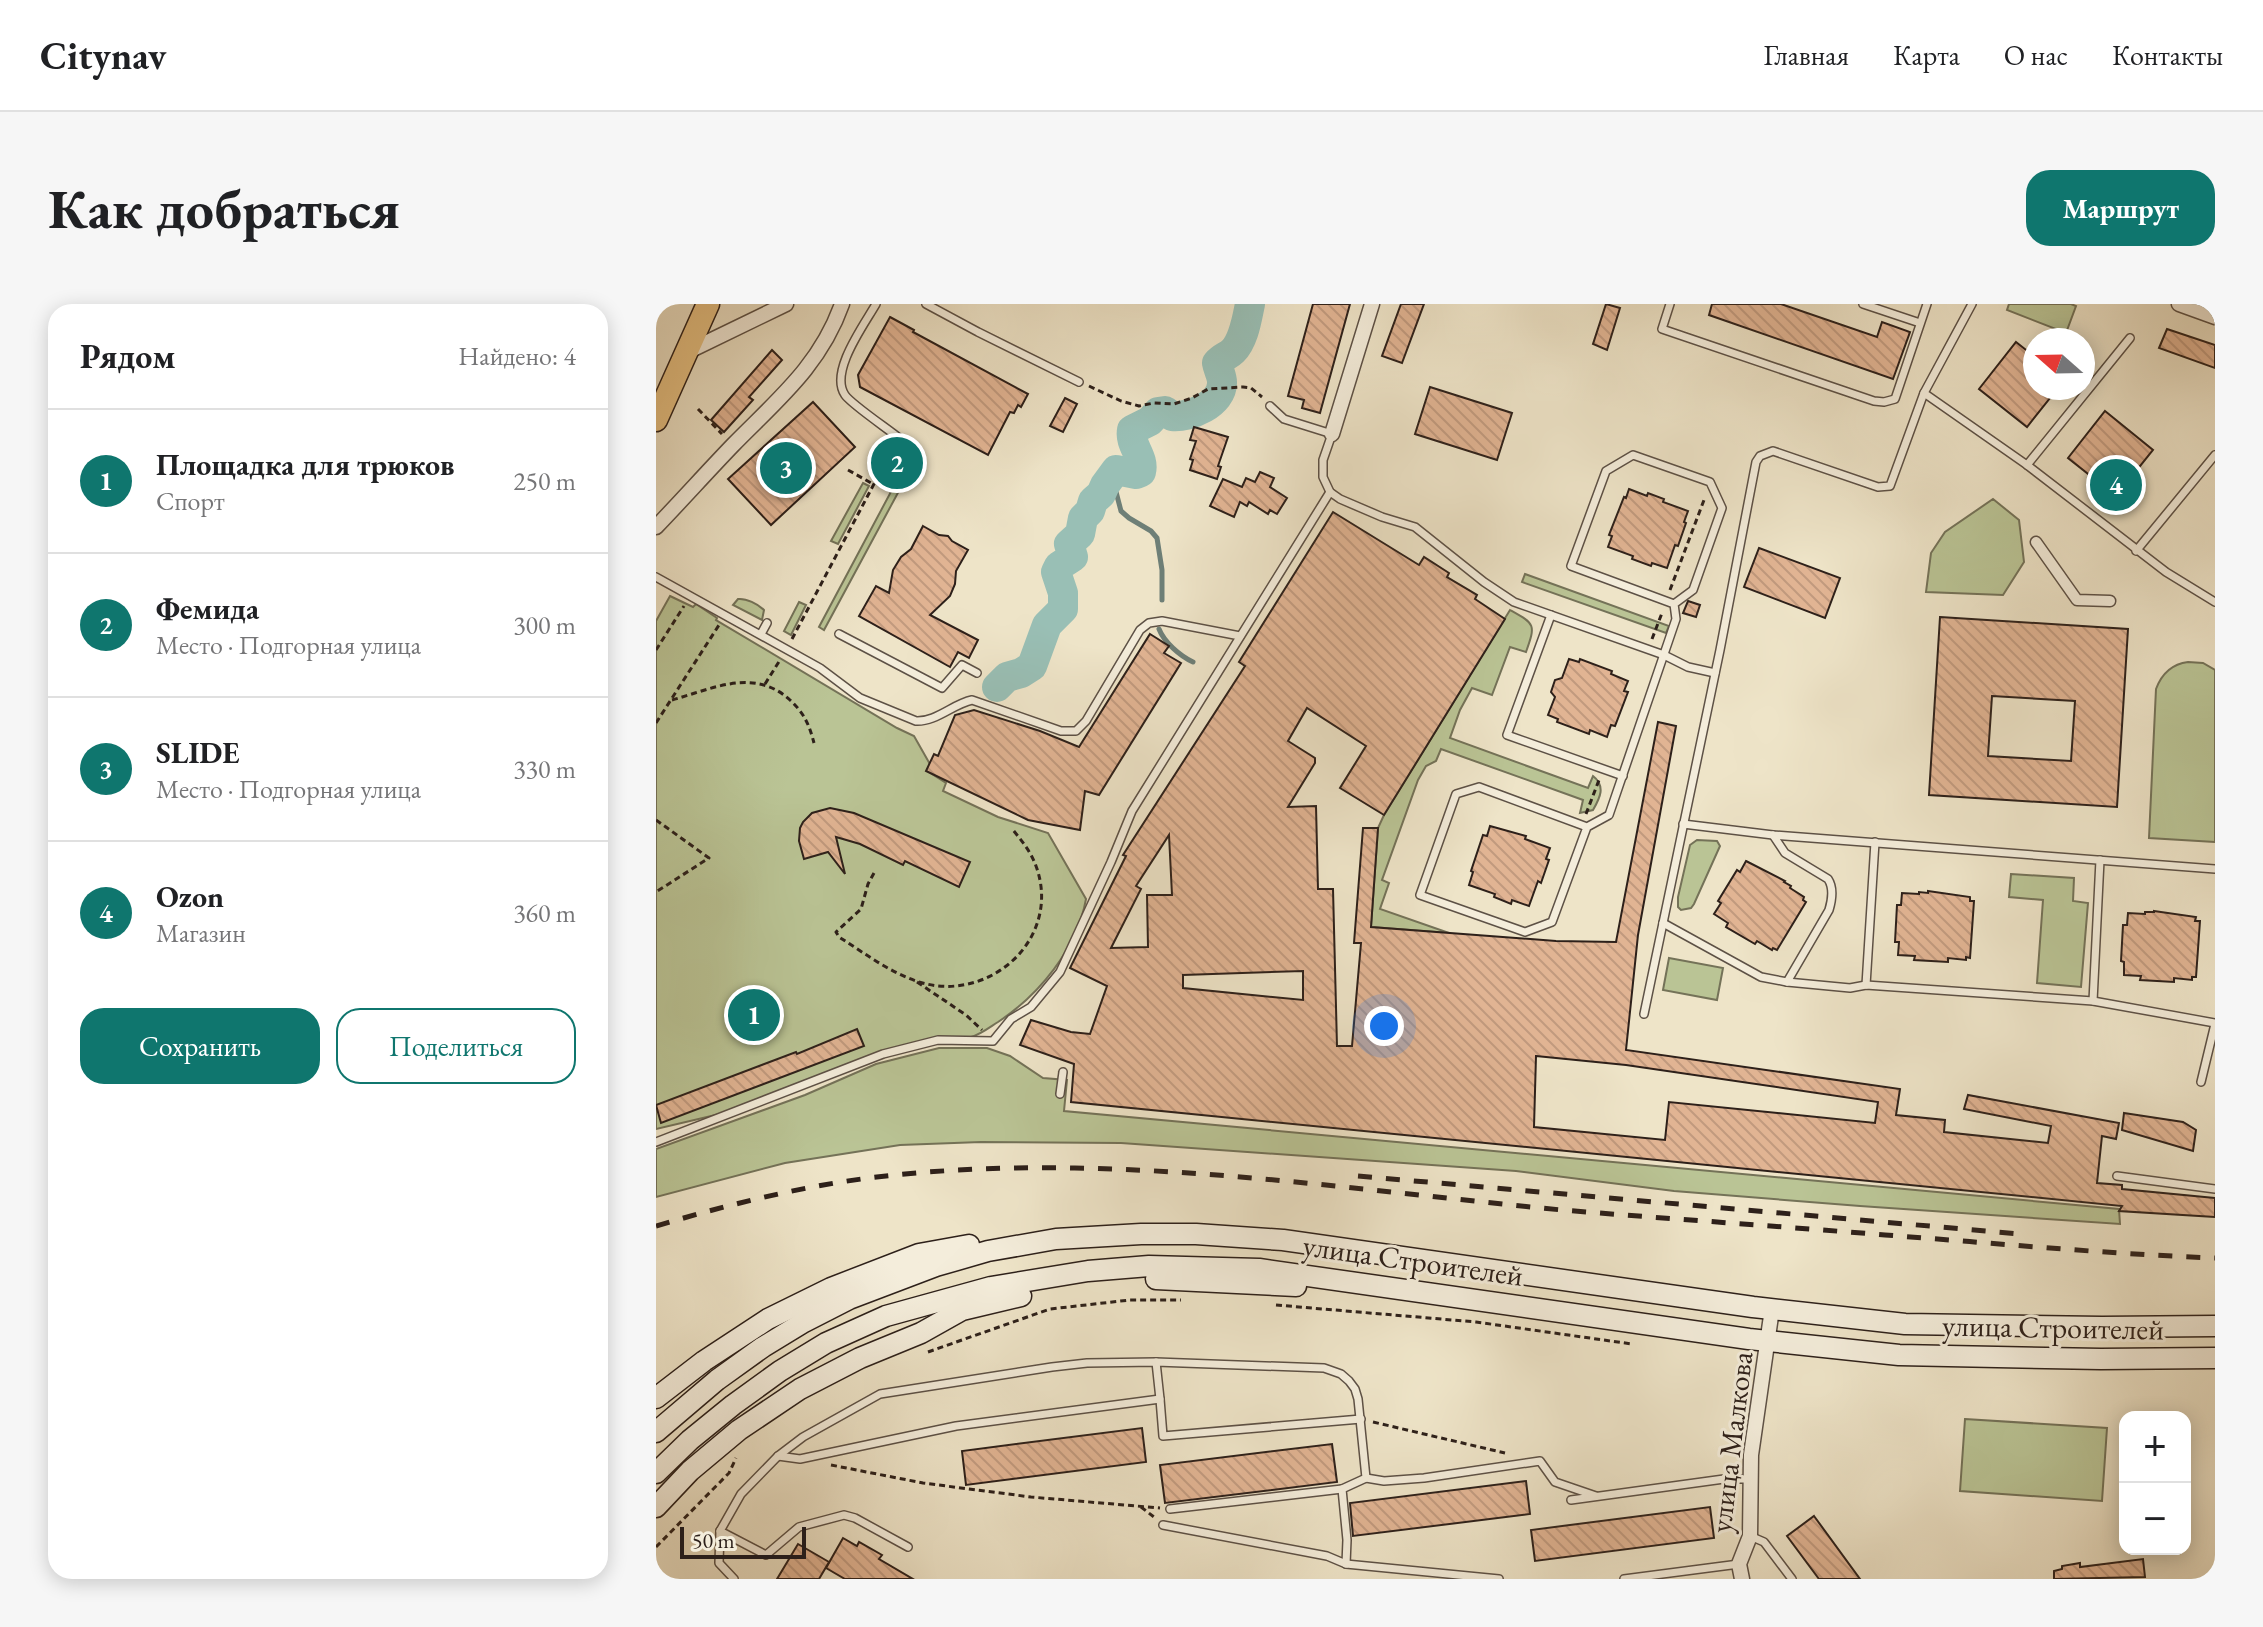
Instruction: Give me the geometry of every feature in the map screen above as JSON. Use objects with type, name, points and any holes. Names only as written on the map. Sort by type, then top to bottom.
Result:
[{"type":"main road","points":[[656,420],[708,304]]},
{"type":"main road","points":[[656,1398],[704,1361],[768,1319],[831,1288],[919,1254],[965,1245],[1050,1237],[1141,1234]]},
{"type":"main road","name":"улица Строителей","points":[[656,1432],[717,1380],[763,1347],[849,1299],[936,1266],[988,1251],[1056,1239],[1196,1234],[1283,1240],[1772,1309],[1905,1324],[2215,1326]]},
{"type":"main road","name":"улица Строителей","points":[[656,1473],[690,1440],[780,1371],[826,1343],[886,1316],[991,1287],[1088,1271],[1149,1266],[1259,1269],[1769,1341],[1899,1355],[2215,1358]]},
{"type":"main road","points":[[656,1507],[690,1471],[739,1430],[800,1389],[860,1358],[921,1333],[962,1310],[1002,1299],[1091,1283],[1152,1279],[1310,1287],[1361,1282]]},
{"type":"street","points":[[687,352],[786,304]]},
{"type":"street","points":[[656,527],[805,372],[842,304]]},
{"type":"street","points":[[1332,434],[1372,304]]},
{"type":"street","points":[[2187,305],[2215,317]]},
{"type":"street","points":[[2036,542],[2077,600],[2110,601]]},
{"type":"street","name":"улица Малкова","points":[[1740,1572],[1750,1536],[1751,1455],[1772,1309]]},
{"type":"lane","points":[[876,304],[843,363],[840,379],[845,395],[899,438]]},
{"type":"lane","points":[[926,304],[1079,382]]},
{"type":"lane","points":[[1670,304],[1662,329],[1858,396],[1884,402],[1895,399],[1927,304]]},
{"type":"lane","points":[[1863,304],[1920,323]]},
{"type":"lane","points":[[1644,1014],[1756,462],[1760,456],[1773,451],[1878,487],[1890,486],[1924,393],[1972,304]]},
{"type":"lane","points":[[2027,465],[2130,338]]},
{"type":"lane","points":[[1924,393],[2027,465],[2136,551],[2215,602]]},
{"type":"lane","points":[[1270,406],[1284,419],[1332,434],[1322,467],[1330,492],[1366,511],[1415,527],[1514,602],[1664,655],[1688,667],[1715,673]]},
{"type":"lane","points":[[1584,826],[1552,922],[1525,932],[1420,895],[1456,794],[1479,787],[1584,826],[1609,815],[1676,619],[1670,603],[1571,566],[1606,471],[1633,455],[1710,482],[1722,508],[1693,590],[1670,603]]},
{"type":"lane","points":[[2136,551],[2215,455]]},
{"type":"lane","points":[[656,1142],[883,1054],[938,1040],[993,1041],[1011,1019],[1031,1007],[1060,972],[1132,811],[1330,492]]},
{"type":"lane","points":[[656,577],[820,668],[860,698],[912,720],[925,721],[972,700],[1061,731],[1076,731],[1086,721],[1140,630],[1149,623],[1169,622],[1240,636]]},
{"type":"lane","points":[[1551,615],[1507,735],[1623,776]]},
{"type":"lane","points":[[761,634],[767,623]]},
{"type":"lane","points":[[839,634],[942,688],[962,665],[977,673]]},
{"type":"lane","points":[[1683,824],[1773,835],[2215,869]]},
{"type":"lane","points":[[1773,835],[1782,850],[1828,879],[1832,886],[1829,910],[1787,982]]},
{"type":"lane","points":[[1866,985],[1875,842]]},
{"type":"lane","points":[[2093,1001],[2100,860]]},
{"type":"lane","points":[[1663,923],[1761,977],[1787,982],[2093,1001],[2215,1023],[2201,1082]]},
{"type":"lane","points":[[1060,1094],[1063,1072]]},
{"type":"lane","points":[[2117,1176],[2215,1189]]},
{"type":"lane","points":[[1156,1362],[1163,1436],[1361,1419]]},
{"type":"lane","points":[[734,1579],[719,1563],[720,1531],[741,1494],[778,1456],[803,1437],[880,1394],[1087,1363],[1156,1362],[1324,1368],[1341,1374],[1355,1389],[1366,1478]]},
{"type":"lane","points":[[778,1456],[800,1459],[956,1426],[1160,1399]]},
{"type":"lane","points":[[1170,1509],[1342,1489],[1366,1478],[1384,1481],[1424,1478],[1540,1461],[1555,1482],[1596,1496]]},
{"type":"lane","points":[[1571,1500],[1724,1479],[1750,1479]]},
{"type":"lane","points":[[1342,1489],[1346,1564]]},
{"type":"lane","points":[[720,1531],[766,1555],[799,1527],[844,1515],[908,1547]]},
{"type":"lane","points":[[1163,1525],[1327,1556],[1346,1564],[1499,1579]]},
{"type":"lane","points":[[1750,1536],[1764,1542],[1792,1579]]},
{"type":"lane","points":[[1624,1579],[1740,1572]]},
{"type":"path","points":[[1097,390],[1139,406],[1174,404],[1204,390],[1251,388],[1270,406]]},
{"type":"path","points":[[698,409],[734,444]]},
{"type":"path","points":[[765,684],[899,438]]},
{"type":"path","points":[[848,470],[874,484]]},
{"type":"path","points":[[1648,650],[1670,603],[1710,482]]},
{"type":"path","points":[[656,650],[691,595]]},
{"type":"path","points":[[656,723],[726,615]]},
{"type":"path","points":[[672,700],[735,683],[765,684],[785,695],[802,711],[814,743]]},
{"type":"path","points":[[1584,826],[1602,768]]},
{"type":"path","points":[[656,820],[709,858],[656,892]]},
{"type":"path","points":[[914,980],[935,986],[958,987],[982,981],[1004,969],[1021,953],[1033,934],[1041,890],[1037,868],[1027,847],[1013,830]]},
{"type":"path","points":[[874,873],[861,909],[836,932],[839,937],[914,980],[966,1015],[993,1041]]},
{"type":"path","points":[[1361,1419],[1510,1454]]},
{"type":"path","points":[[831,1465],[923,1483],[1031,1497],[1170,1509]]},
{"type":"path","points":[[1140,1505],[1163,1525]]},
{"type":"green space","points":[[2009,304],[2076,306],[2068,328],[2053,328],[2007,310]]},
{"type":"green space","points":[[863,483],[869,486],[838,544],[831,541]]},
{"type":"green space","points":[[894,486],[900,489],[824,630],[819,627]]},
{"type":"green space","points":[[1993,499],[2019,520],[2024,562],[2003,595],[1926,592],[1931,553],[1945,532]]},
{"type":"green space","points":[[1525,574],[1669,626],[1666,633],[1522,582]]},
{"type":"green space","points":[[670,596],[693,607],[696,604],[716,620],[914,736],[931,766],[929,772],[946,783],[943,791],[998,817],[1048,833],[1086,899],[1065,953],[1041,984],[1013,1011],[974,1036],[940,1038],[724,1113],[656,1129],[656,621]]},
{"type":"green space","points":[[738,599],[748,600],[764,610],[762,620],[733,605]]},
{"type":"green space","points":[[799,602],[806,605],[791,635],[784,631]]},
{"type":"green space","points":[[1510,610],[1531,626],[1526,652],[1510,647],[1492,695],[1472,688],[1450,738],[1588,788],[1593,776],[1601,788],[1598,801],[1593,810],[1580,813],[1583,800],[1441,749],[1436,761],[1426,766],[1418,780],[1382,880],[1389,883],[1380,909],[1449,933],[1371,927],[1378,828]]},
{"type":"green space","points":[[2188,662],[2203,663],[2215,670],[2215,842],[2149,838],[2156,689],[2168,670]]},
{"type":"green space","points":[[1697,840],[1717,841],[1720,846],[1694,904],[1681,910],[1678,897],[1690,845]]},
{"type":"green space","points":[[2011,874],[2074,878],[2073,901],[2088,903],[2081,987],[2037,983],[2043,900],[2009,897]]},
{"type":"green space","points":[[1669,958],[1723,968],[1717,1000],[1663,990]]},
{"type":"green space","points":[[939,1048],[987,1048],[1010,1056],[1043,1078],[1067,1080],[1064,1111],[2119,1209],[2120,1224],[1674,1191],[1516,1171],[1121,1143],[900,1145],[785,1163],[656,1197],[656,1149],[805,1095],[876,1064]]},
{"type":"green space","points":[[1965,1419],[2107,1428],[2102,1501],[1960,1491]]},
{"type":"building","points":[[1313,304],[1350,304],[1320,413],[1302,408],[1304,400],[1288,396]]},
{"type":"building","points":[[1401,304],[1424,304],[1402,363],[1382,356]]},
{"type":"building","points":[[1606,304],[1620,308],[1607,350],[1593,344]]},
{"type":"building","points":[[1712,304],[1781,304],[1877,337],[1882,322],[1910,332],[1893,379],[1709,315]]},
{"type":"building","points":[[890,317],[1028,394],[1021,407],[1018,405],[1014,413],[1010,412],[988,455],[860,387],[858,375]]},
{"type":"building","points":[[2167,329],[2215,345],[2215,368],[2159,348]]},
{"type":"building","points":[[2016,342],[2023,348],[2023,400],[2048,400],[2027,427],[1979,389]]},
{"type":"building","points":[[772,350],[782,360],[749,397],[753,400],[724,432],[711,420]]},
{"type":"building","points":[[1430,387],[1512,413],[1497,460],[1415,434]]},
{"type":"building","points":[[1065,398],[1077,404],[1063,432],[1050,426]]},
{"type":"building","points":[[813,402],[855,447],[771,525],[728,479]]},
{"type":"building","points":[[2105,411],[2153,450],[2116,496],[2068,458]]},
{"type":"building","points":[[1194,427],[1228,437],[1217,479],[1190,470],[1196,441],[1190,440]]},
{"type":"building","points":[[1260,472],[1274,478],[1270,487],[1287,498],[1277,514],[1270,510],[1268,514],[1249,502],[1247,506],[1240,502],[1234,517],[1210,506],[1223,479],[1242,487],[1246,478],[1255,482]]},
{"type":"building","points":[[1629,489],[1647,496],[1648,493],[1688,511],[1678,546],[1675,545],[1667,568],[1652,563],[1651,566],[1608,547],[1612,536],[1609,535]]},
{"type":"building","points":[[1333,512],[1419,565],[1424,557],[1449,573],[1447,577],[1477,595],[1475,599],[1505,619],[1384,815],[1340,788],[1366,746],[1307,708],[1288,741],[1315,758],[1315,763],[1288,807],[1316,806],[1318,889],[1333,889],[1337,1046],[1352,1046],[1361,943],[1354,943],[1363,828],[1378,828],[1371,927],[1556,941],[1616,942],[1658,722],[1676,726],[1638,935],[1626,1050],[1900,1089],[1896,1115],[1945,1120],[1944,1132],[2048,1143],[2051,1126],[1964,1109],[1968,1095],[2119,1123],[2116,1139],[2102,1136],[2097,1183],[2122,1185],[2122,1189],[2215,1198],[2215,1217],[2119,1211],[2122,1206],[1071,1102],[1074,1064],[1020,1045],[1031,1020],[1071,1032],[1090,1034],[1107,986],[1070,968],[1126,856],[1123,855],[1245,666],[1239,662]],"holes":[[[1169,835],[1172,895],[1147,895],[1148,947],[1111,948],[1141,889],[1136,886]],[[1303,971],[1303,1000],[1183,988],[1183,975]],[[1536,1056],[1626,1065],[1878,1102],[1875,1123],[1669,1102],[1665,1140],[1534,1127]]]},
{"type":"building","points":[[923,526],[939,535],[948,536],[968,550],[956,571],[950,596],[930,615],[978,640],[969,658],[958,652],[950,667],[859,616],[876,586],[889,593],[893,570],[911,549]]},
{"type":"building","points":[[1759,548],[1840,578],[1825,618],[1744,587]]},
{"type":"building","points":[[1688,601],[1700,605],[1696,617],[1683,613]]},
{"type":"building","points":[[1940,617],[2128,629],[2117,807],[1929,795]],"holes":[[[1992,696],[2075,701],[2071,761],[1988,756]]]},
{"type":"building","points":[[1150,634],[1169,646],[1164,653],[1181,663],[1099,795],[1085,791],[1080,830],[1028,820],[926,771],[934,754],[938,756],[955,715],[974,710],[1079,747]]},
{"type":"building","points":[[1569,659],[1579,662],[1580,659],[1612,671],[1611,674],[1628,681],[1624,691],[1628,692],[1615,726],[1611,725],[1607,737],[1590,730],[1589,734],[1557,722],[1558,719],[1548,715],[1555,697],[1551,692],[1555,680],[1562,678]]},
{"type":"building","points":[[830,808],[854,813],[970,862],[959,887],[905,861],[903,865],[860,844],[836,837],[845,874],[828,852],[804,859],[799,841],[803,822],[812,813]]},
{"type":"building","points":[[1490,826],[1526,836],[1525,839],[1550,848],[1541,883],[1538,881],[1529,906],[1512,900],[1511,904],[1494,897],[1495,894],[1469,885],[1483,835],[1487,836]]},
{"type":"building","points":[[1746,861],[1785,881],[1806,902],[1777,950],[1757,941],[1755,944],[1726,927],[1728,923],[1714,914],[1721,903],[1718,901]]},
{"type":"building","points":[[1928,891],[1970,897],[1970,901],[1974,901],[1970,958],[1948,958],[1948,962],[1914,960],[1915,956],[1898,955],[1899,942],[1895,942],[1897,905],[1901,905],[1902,893]]},
{"type":"building","points":[[2154,911],[2196,917],[2195,921],[2200,921],[2196,977],[2192,980],[2140,980],[2141,976],[2124,975],[2124,962],[2121,961],[2123,925],[2127,925],[2128,913]]},
{"type":"building","points":[[857,1029],[864,1046],[661,1123],[656,1105]]},
{"type":"building","points":[[2124,1113],[2183,1122],[2196,1130],[2193,1151],[2122,1130]]},
{"type":"building","points":[[1142,1428],[1146,1462],[966,1485],[962,1451]]},
{"type":"building","points":[[1332,1444],[1337,1482],[1165,1503],[1160,1465]]},
{"type":"building","points":[[1526,1481],[1530,1514],[1353,1536],[1350,1503]]},
{"type":"building","points":[[1710,1507],[1714,1538],[1535,1561],[1531,1530]]},
{"type":"building","points":[[1814,1516],[1860,1579],[1819,1579],[1787,1536]]},
{"type":"building","points":[[843,1538],[857,1546],[859,1542],[882,1555],[879,1559],[913,1579],[845,1579],[826,1568]]},
{"type":"building","points":[[798,1544],[829,1562],[819,1579],[777,1579]]},
{"type":"building","points":[[2143,1559],[2145,1577],[2054,1579],[2054,1571],[2062,1569],[2062,1566],[2080,1563],[2080,1567]]},
{"type":"waterway","points":[[997,687],[1007,677],[1032,666],[1047,625],[1063,609],[1063,593],[1056,572],[1059,566],[1073,557],[1069,544],[1080,534],[1083,518],[1090,511],[1093,501],[1116,470],[1141,472],[1132,430],[1150,421],[1158,412],[1165,411],[1172,416],[1187,415],[1204,408],[1217,397],[1222,382],[1217,363],[1240,341],[1250,304]]},
{"type":"waterway","points":[[1110,479],[1121,511],[1157,538],[1162,570],[1162,600]]},
{"type":"waterway","points":[[1159,629],[1173,648],[1193,662]]},
{"type":"railway","points":[[656,1226],[715,1209],[834,1183],[979,1169],[1062,1168],[1229,1176],[1562,1210],[2215,1258]]},
{"type":"railway","points":[[1358,1176],[2020,1234]]},
{"type":"place","name":"Фемида","points":[[897,463]]},
{"type":"place","name":"SLIDE","points":[[786,468]]},
{"type":"place","name":"Ozon","points":[[2116,485]]},
{"type":"place","name":"Площадка для трюков","points":[[754,1015]]}]
